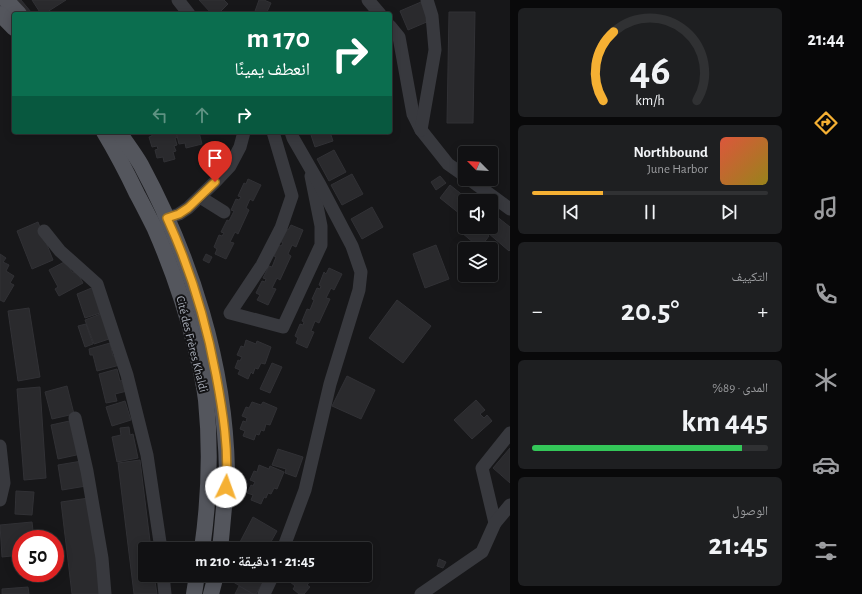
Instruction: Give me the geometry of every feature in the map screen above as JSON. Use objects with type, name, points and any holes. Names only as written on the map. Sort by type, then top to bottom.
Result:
[{"type":"main road","points":[[6,0],[17,12]]},
{"type":"main road","points":[[0,14],[12,26]]},
{"type":"main road","name":"Cité des Frères Khaldi","points":[[105,134],[152,224],[169,263],[191,330],[206,399],[208,426],[208,496],[203,542]]},
{"type":"main road","name":"Cité des Frères Khaldi","points":[[120,134],[140,164],[167,218],[184,260],[208,337],[222,407],[227,472],[221,542]]},
{"type":"main road","points":[[194,594],[197,582]]},
{"type":"main road","points":[[211,594],[214,582]]},
{"type":"street","points":[[178,0],[187,12]]},
{"type":"street","points":[[368,0],[378,12]]},
{"type":"street","points":[[421,130],[435,50],[432,16],[427,0]]},
{"type":"street","points":[[392,28],[400,37],[413,114],[421,130],[448,164],[458,171]]},
{"type":"street","points":[[152,224],[179,214],[200,197],[230,166],[240,147],[243,134]]},
{"type":"street","points":[[274,134],[292,196],[281,228],[262,265],[230,314],[283,327],[321,245],[320,226],[309,166]]},
{"type":"street","points":[[285,542],[304,490],[330,384],[359,290],[362,272],[352,246],[292,134]]},
{"type":"street","points":[[478,186],[510,210]]},
{"type":"street","points":[[200,197],[224,212]]},
{"type":"street","points":[[44,231],[60,251],[97,284],[127,375],[147,455],[159,542]]},
{"type":"street","points":[[75,418],[87,472],[102,558],[105,594]]},
{"type":"street","points":[[495,523],[482,468],[510,433]]},
{"type":"street","points":[[0,446],[4,484],[0,500]]},
{"type":"street","points":[[421,594],[482,552],[495,523],[510,505]]},
{"type":"street","points":[[163,582],[164,594]]},
{"type":"street","points":[[264,594],[270,582]]},
{"type":"building","points":[[15,0],[21,0],[31,12],[21,12]]},
{"type":"building","points":[[32,0],[66,0],[47,12],[40,12]]},
{"type":"building","points":[[199,0],[224,0],[228,4],[220,12],[210,12]]},
{"type":"building","points":[[259,0],[264,0],[271,3],[267,12],[255,12]]},
{"type":"building","points":[[421,2],[429,21],[408,30],[400,11]]},
{"type":"building","points":[[449,12],[475,12],[473,123],[447,123]]},
{"type":"building","points":[[152,134],[178,134],[179,137],[175,138],[177,145],[174,146],[176,151],[173,152],[175,159],[164,162],[163,157],[157,158],[155,150],[158,149],[157,146],[152,147],[149,137],[152,136]]},
{"type":"building","points":[[176,134],[200,134],[202,144],[186,148],[185,143],[179,144]]},
{"type":"building","points":[[311,134],[331,134],[333,141],[315,147]]},
{"type":"building","points":[[334,150],[346,172],[329,181],[317,159]]},
{"type":"building","points":[[352,174],[363,194],[342,205],[331,185]]},
{"type":"building","points":[[440,176],[446,183],[436,190],[431,182]]},
{"type":"building","points":[[248,179],[261,185],[253,201],[250,199],[246,208],[249,210],[238,234],[235,232],[230,242],[234,243],[226,259],[215,254],[217,249],[214,247],[219,235],[222,236],[224,233],[221,232],[227,220],[229,221],[234,211],[231,210],[236,199],[239,200],[241,197],[238,196],[244,183],[246,184]]},
{"type":"building","points":[[450,185],[461,194],[458,194],[458,212],[440,198]]},
{"type":"building","points":[[372,207],[383,227],[362,239],[351,219]]},
{"type":"building","points":[[498,218],[510,227],[509,251],[489,234],[498,234]]},
{"type":"building","points":[[38,222],[53,260],[32,269],[17,231]]},
{"type":"building","points":[[291,225],[303,230],[296,247],[292,245],[288,254],[291,256],[280,280],[277,278],[272,288],[276,289],[268,305],[257,300],[260,295],[256,293],[262,281],[265,282],[266,279],[263,278],[269,266],[272,267],[276,257],[274,256],[279,245],[281,246],[283,243],[280,241],[286,229],[288,230]]},
{"type":"building","points":[[463,234],[487,234],[489,236],[484,242],[473,242]]},
{"type":"building","points":[[436,245],[449,279],[425,288],[413,254]]},
{"type":"building","points":[[0,254],[6,258],[3,262],[9,265],[6,271],[14,276],[10,283],[14,285],[4,302],[0,300]]},
{"type":"building","points":[[206,254],[212,257],[209,263],[203,260]]},
{"type":"building","points":[[66,261],[72,272],[77,272],[83,283],[59,296],[55,289],[58,287],[49,270]]},
{"type":"building","points":[[329,268],[342,274],[334,290],[331,288],[326,298],[330,299],[319,323],[315,321],[311,331],[314,332],[307,348],[296,343],[298,338],[295,336],[300,324],[303,325],[304,322],[302,321],[307,309],[310,310],[314,300],[312,299],[317,288],[320,289],[321,286],[319,285],[324,272],[326,274]]},
{"type":"building","points":[[94,287],[103,312],[85,318],[77,294]]},
{"type":"building","points":[[397,300],[431,326],[403,363],[369,338]]},
{"type":"building","points":[[29,308],[40,377],[18,381],[8,311]]},
{"type":"building","points":[[103,313],[112,338],[94,344],[85,320]]},
{"type":"building","points":[[86,324],[93,344],[85,347],[78,326]]},
{"type":"building","points":[[246,340],[256,344],[257,341],[271,347],[265,364],[261,363],[258,369],[255,368],[253,374],[251,372],[248,379],[238,374],[240,370],[235,368],[238,360],[240,361],[242,357],[237,355],[241,346],[244,347]]},
{"type":"building","points":[[110,343],[113,356],[117,355],[120,365],[97,371],[93,355],[90,355],[89,349]]},
{"type":"building","points":[[272,363],[282,367],[270,393],[260,389]]},
{"type":"building","points":[[117,369],[120,381],[124,380],[127,391],[115,394],[117,401],[106,403],[99,374]]},
{"type":"building","points":[[347,376],[375,390],[361,419],[332,406]]},
{"type":"building","points":[[67,386],[74,414],[52,419],[45,392]]},
{"type":"building","points":[[40,387],[46,478],[24,480],[17,389]]},
{"type":"building","points":[[476,400],[485,410],[480,414],[484,418],[487,415],[492,421],[472,439],[454,420]]},
{"type":"building","points":[[125,401],[131,420],[112,426],[106,407]]},
{"type":"building","points":[[252,402],[261,405],[263,402],[277,408],[270,425],[266,424],[264,431],[261,430],[259,435],[256,434],[254,440],[243,436],[245,431],[240,429],[243,421],[246,422],[247,418],[242,416],[246,407],[249,408]]},
{"type":"building","points":[[74,420],[81,454],[58,459],[51,425]]},
{"type":"building","points":[[129,427],[130,435],[133,434],[138,458],[117,462],[112,437],[121,435],[120,428]]},
{"type":"building","points":[[510,448],[510,483],[493,468]]},
{"type":"building","points":[[278,449],[303,457],[296,477],[285,473],[286,469],[272,465]]},
{"type":"building","points":[[140,460],[150,542],[138,542],[138,582],[155,582],[157,594],[134,594],[118,463]]},
{"type":"building","points":[[82,461],[86,486],[62,490],[58,465]]},
{"type":"building","points":[[259,465],[269,469],[270,466],[284,472],[277,489],[274,488],[271,494],[268,493],[266,498],[264,497],[261,504],[251,500],[253,495],[247,493],[251,485],[253,486],[255,482],[250,480],[254,471],[257,472]]},
{"type":"building","points":[[16,491],[34,492],[32,515],[15,514]]},
{"type":"building","points":[[89,498],[100,594],[72,594],[61,502]]},
{"type":"building","points":[[253,517],[277,531],[271,542],[240,542]]},
{"type":"building","points":[[32,522],[33,530],[12,530],[12,556],[2,557],[0,525]]},
{"type":"building","points":[[439,559],[446,562],[443,568],[437,566]]},
{"type":"building","points":[[233,582],[263,582],[256,594],[253,594]]},
{"type":"building","points":[[290,582],[309,582],[307,585],[310,587],[304,594],[299,594],[293,589],[295,586]]},
{"type":"building","points":[[239,586],[253,594],[235,594]]},
{"type":"building","points":[[28,587],[29,594],[2,594],[2,589]]},
{"type":"route","points":[[215,182],[188,208],[179,214],[167,218],[184,260],[208,337],[222,407],[227,472],[226,487]]}]
